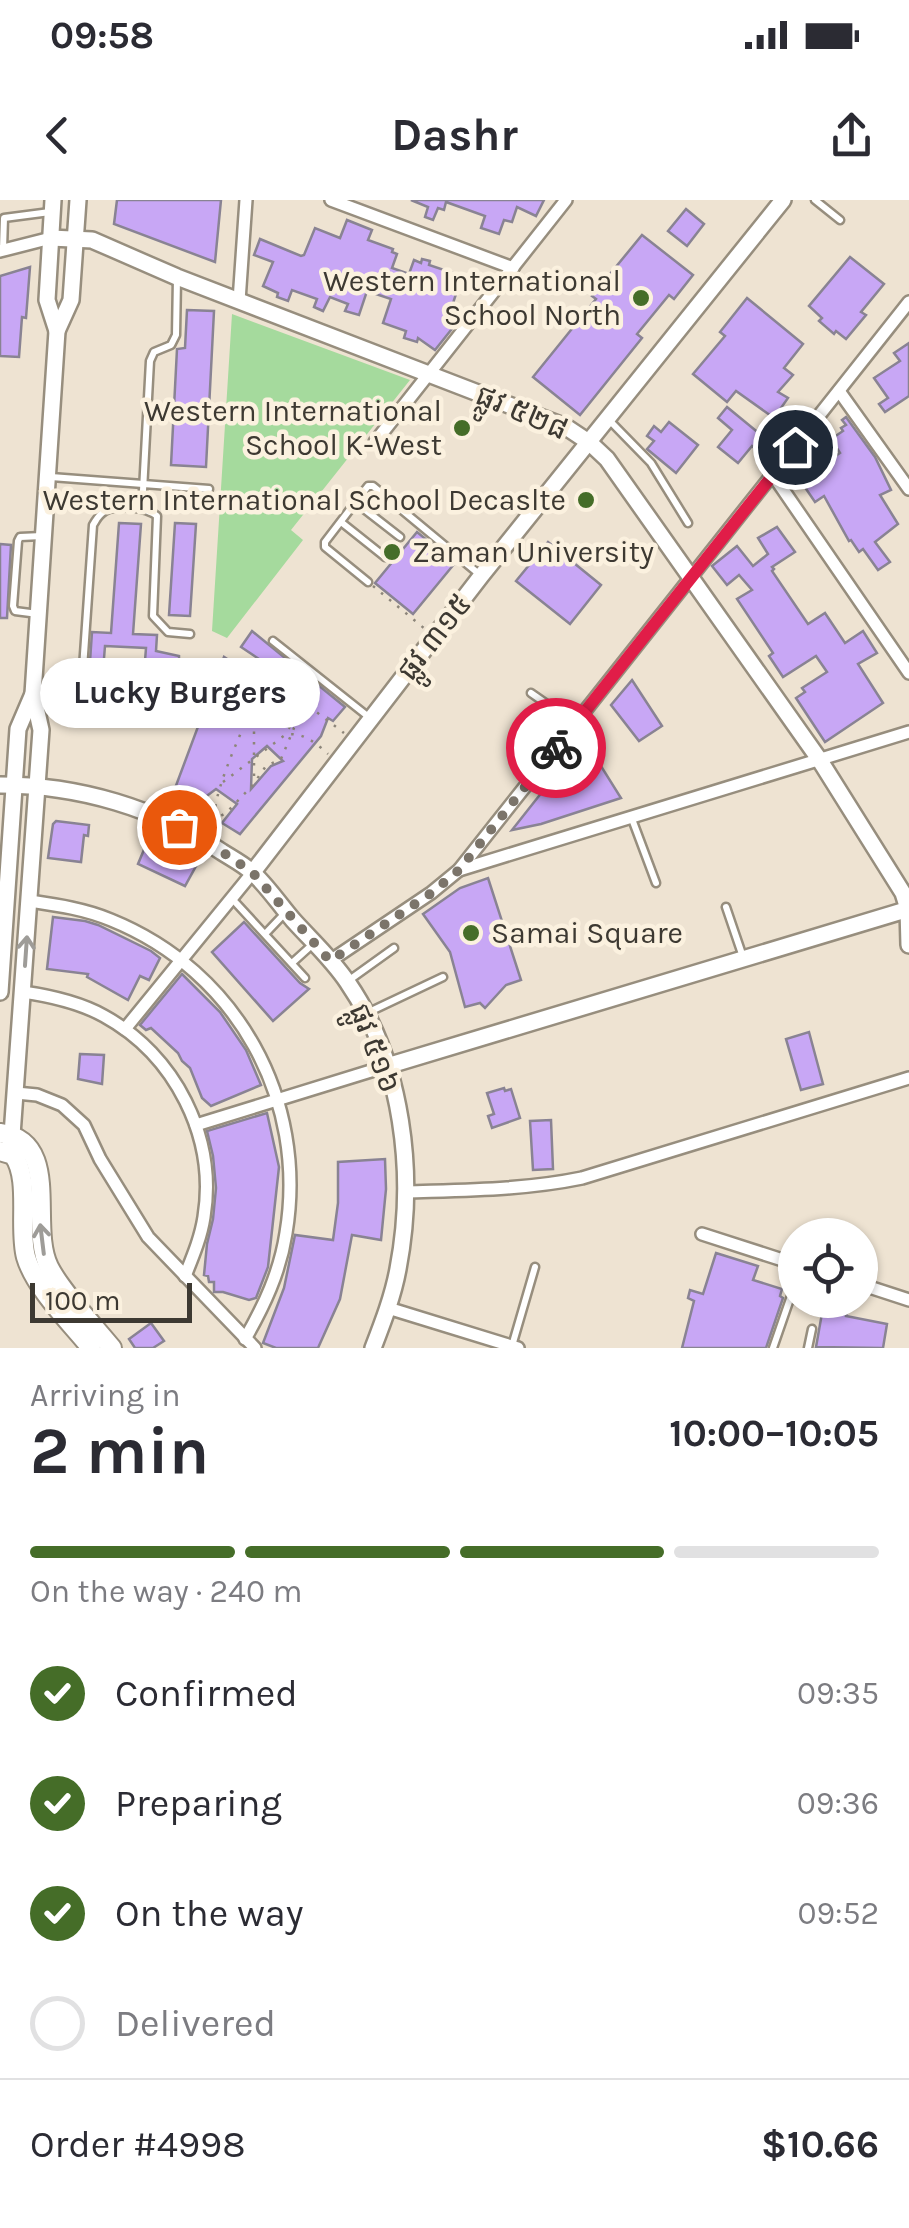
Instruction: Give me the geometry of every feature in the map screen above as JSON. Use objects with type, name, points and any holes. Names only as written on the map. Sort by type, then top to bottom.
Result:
[{"type":"main road","points":[[5,1143],[20,1168],[23,1235],[32,1271],[91,1348]]},
{"type":"main road","points":[[5,1143],[28,1144],[38,1163],[40,1235],[48,1265],[112,1348]]},
{"type":"street","points":[[5,1143],[16,1093],[42,730],[33,694],[57,332],[71,300],[78,200]]},
{"type":"street","points":[[239,301],[246,200]]},
{"type":"street","points":[[331,200],[513,268]]},
{"type":"street","points":[[375,442],[566,200]]},
{"type":"street","name":"ផ្លូវ ៣១៥","points":[[126,1029],[481,576],[783,200]]},
{"type":"street","points":[[53,206],[47,300],[57,332]]},
{"type":"street","name":"ផ្លូវ ៥២៨","points":[[1,251],[50,238],[92,240],[177,277],[566,427],[590,443],[607,458],[819,759],[902,893],[908,909],[909,945]]},
{"type":"street","points":[[330,961],[459,870],[909,302]]},
{"type":"street","points":[[839,391],[909,489]]},
{"type":"street","points":[[773,475],[909,673]]},
{"type":"street","points":[[0,992],[11,743],[33,694]]},
{"type":"street","points":[[459,870],[909,732]]},
{"type":"street","name":"ផ្លូវ ៥១៦","points":[[7,785],[38,786],[116,802],[203,839],[252,872],[347,982],[366,1013],[387,1066],[402,1128],[404,1232],[388,1308],[373,1348]]},
{"type":"street","points":[[16,1093],[38,1095],[62,1104],[84,1125],[148,1237],[250,1344],[277,1272],[290,1200],[285,1127],[262,1060],[213,989],[181,960],[110,920],[70,907],[30,901]]},
{"type":"street","points":[[196,1125],[908,909]]},
{"type":"street","points":[[23,992],[50,996],[102,1014],[156,1056],[180,1088],[204,1155],[206,1201],[197,1247],[186,1276]]},
{"type":"street","points":[[406,1192],[544,1186],[582,1178],[909,1078]]},
{"type":"street","points":[[702,1234],[778,1259]]},
{"type":"street","points":[[878,1290],[909,1300]]},
{"type":"street","points":[[388,1308],[515,1347]]},
{"type":"lane","points":[[815,200],[840,220]]},
{"type":"lane","points":[[1,251],[4,218],[53,206]]},
{"type":"lane","points":[[142,509],[150,361],[154,352],[171,344],[176,336],[177,277]]},
{"type":"lane","points":[[608,420],[650,463],[688,523]]},
{"type":"lane","points":[[48,477],[209,489]]},
{"type":"lane","points":[[368,582],[325,547],[325,542],[368,486],[373,486],[481,576]]},
{"type":"lane","points":[[355,502],[400,537]]},
{"type":"lane","points":[[81,697],[93,525],[109,509],[142,509],[158,516],[152,616],[168,632],[190,634]]},
{"type":"lane","points":[[340,522],[384,557]]},
{"type":"lane","points":[[38,614],[14,611],[18,541],[24,536],[44,536]]},
{"type":"lane","points":[[273,641],[371,719]]},
{"type":"lane","points":[[33,694],[168,704],[183,675]]},
{"type":"lane","points":[[531,693],[575,723]]},
{"type":"lane","points":[[631,817],[656,883]]},
{"type":"lane","points":[[236,903],[304,978]]},
{"type":"lane","points":[[726,906],[744,960]]},
{"type":"lane","points":[[266,933],[286,912]]},
{"type":"lane","points":[[292,964],[314,943]]},
{"type":"lane","points":[[347,982],[394,948]]},
{"type":"lane","points":[[366,1013],[443,977]]},
{"type":"lane","points":[[515,1347],[536,1267]]},
{"type":"lane","points":[[773,1348],[783,1318]]},
{"type":"lane","points":[[808,1348],[812,1328]]},
{"type":"path","points":[[368,582],[422,626]]},
{"type":"path","points":[[239,660],[270,676],[354,740]]},
{"type":"path","points":[[215,819],[213,807],[222,782],[255,699],[270,676]]},
{"type":"path","points":[[255,699],[293,732],[314,742],[337,761]]},
{"type":"path","points":[[203,839],[215,819],[254,784],[266,766],[281,759],[293,732],[311,709]]},
{"type":"path","points":[[251,710],[254,784]]},
{"type":"path","points":[[222,782],[293,732]]},
{"type":"green space","points":[[232,314],[410,380],[291,530],[303,540],[227,638],[212,631]]},
{"type":"building","points":[[117,200],[221,200],[215,262],[114,224]]},
{"type":"building","points":[[411,200],[544,200],[536,216],[517,207],[512,222],[504,220],[499,234],[481,228],[485,216],[446,202],[444,210],[438,208],[433,220],[425,217],[428,207]]},
{"type":"building","points":[[686,209],[704,224],[687,246],[668,231]]},
{"type":"building","points":[[347,220],[372,230],[368,240],[393,249],[397,254],[392,268],[409,274],[414,260],[421,263],[422,259],[462,276],[451,309],[463,315],[435,350],[418,338],[417,342],[404,338],[406,331],[383,323],[391,299],[367,291],[359,315],[345,311],[348,304],[330,297],[323,311],[314,307],[317,299],[292,290],[288,301],[263,286],[273,262],[254,255],[260,239],[301,256],[315,228],[340,238]]},
{"type":"building","points":[[642,235],[693,275],[674,299],[669,295],[637,334],[642,338],[580,415],[533,377]]},
{"type":"building","points":[[850,257],[884,284],[861,312],[866,315],[846,339],[819,321],[822,318],[809,306]]},
{"type":"building","points":[[30,267],[19,357],[0,356],[0,276]]},
{"type":"building","points":[[747,298],[803,344],[784,368],[793,375],[778,392],[788,398],[774,418],[736,391],[727,402],[693,374],[725,336],[720,332]]},
{"type":"building","points":[[187,310],[214,311],[206,467],[171,465],[177,349],[185,348]]},
{"type":"building","points":[[909,343],[909,396],[885,412],[879,404],[888,398],[874,378],[900,361],[894,353]]},
{"type":"building","points":[[727,407],[772,444],[763,455],[752,446],[738,463],[718,447],[732,430],[718,418]]},
{"type":"building","points":[[846,417],[875,457],[891,490],[880,495],[898,524],[875,542],[890,562],[878,570],[863,549],[859,552],[849,541],[824,496],[815,502],[800,480],[840,453],[831,439],[843,431],[841,428],[846,425],[842,420]]},
{"type":"building","points":[[669,422],[698,445],[676,473],[647,449],[654,441],[647,436],[654,426],[661,432]]},
{"type":"building","points":[[119,523],[141,524],[133,634],[157,635],[156,651],[179,656],[179,670],[164,697],[88,691],[92,632],[111,633]],"holes":[[[105,646],[146,648],[143,686],[102,683]]]},
{"type":"building","points":[[175,523],[196,524],[190,616],[169,615]]},
{"type":"building","points":[[777,527],[795,552],[772,567],[772,571],[808,624],[825,613],[845,643],[863,631],[877,653],[858,664],[883,703],[825,742],[796,698],[805,692],[802,688],[827,672],[816,656],[783,677],[769,656],[773,653],[737,599],[752,590],[739,575],[727,585],[712,566],[737,546],[753,566],[768,554],[758,538]]},
{"type":"building","points":[[417,532],[455,563],[413,614],[375,583]]},
{"type":"building","points":[[548,542],[601,585],[570,624],[516,581]]},
{"type":"building","points":[[0,544],[11,545],[7,618],[0,618]]},
{"type":"building","points":[[252,631],[345,707],[333,721],[328,718],[321,736],[240,834],[222,823],[237,804],[216,789],[196,804],[174,791],[224,657],[240,671],[258,679],[242,718],[273,685],[313,702],[316,696],[241,647]],"holes":[[[267,746],[283,761],[271,766],[251,789],[252,759]]]},
{"type":"building","points":[[632,680],[662,726],[639,741],[611,705]]},
{"type":"building","points":[[584,739],[621,798],[512,830]]},
{"type":"building","points":[[56,821],[89,825],[81,862],[48,858]]},
{"type":"building","points":[[151,833],[201,857],[185,886],[138,864]]},
{"type":"building","name":"Samai Square","points":[[488,878],[521,980],[506,985],[485,1008],[480,1003],[465,1007],[450,952],[423,914],[460,888]]},
{"type":"building","points":[[53,917],[98,925],[151,951],[160,958],[149,980],[140,976],[128,1000],[87,977],[88,974],[47,969]]},
{"type":"building","points":[[244,922],[309,989],[273,1021],[212,952]]},
{"type":"building","points":[[182,974],[220,1012],[246,1050],[261,1085],[211,1106],[202,1098],[190,1068],[178,1053],[151,1028],[146,1030],[140,1025]]},
{"type":"building","points":[[809,1032],[823,1084],[801,1090],[786,1039]]},
{"type":"building","points":[[80,1054],[104,1055],[102,1084],[78,1079]]},
{"type":"building","points":[[511,1089],[520,1118],[492,1128],[488,1116],[494,1114],[487,1093]]},
{"type":"building","points":[[267,1113],[279,1167],[268,1267],[256,1298],[249,1300],[214,1292],[214,1282],[204,1275],[216,1188],[207,1131]]},
{"type":"building","points":[[551,1120],[553,1169],[533,1170],[530,1121]]},
{"type":"building","points":[[385,1159],[381,1240],[352,1235],[340,1299],[318,1348],[276,1348],[263,1343],[284,1288],[295,1235],[333,1240],[338,1162]]},
{"type":"building","points":[[716,1253],[758,1266],[753,1280],[778,1288],[778,1313],[766,1348],[682,1348],[694,1301],[688,1298],[690,1290],[703,1294]]},
{"type":"building","points":[[821,1318],[856,1318],[887,1324],[883,1348],[816,1347]]},
{"type":"building","points":[[151,1323],[164,1341],[153,1348],[135,1348],[129,1339]]},
{"type":"way so far","points":[[179,827],[252,872],[330,961],[459,870],[556,748]]},
{"type":"place","name":"Western International School North","points":[[641,298]]},
{"type":"place","name":"Western International School K-West","points":[[462,428]]},
{"type":"place","name":"Western International School Decaslte","points":[[586,500]]},
{"type":"place","name":"Zaman University","points":[[392,552]]},
{"type":"place","name":"Lucky Burgers","points":[[179,827]]},
{"type":"place","name":"Samai Square","points":[[471,933]]},
{"type":"route","points":[[556,748],[795,447]]}]
